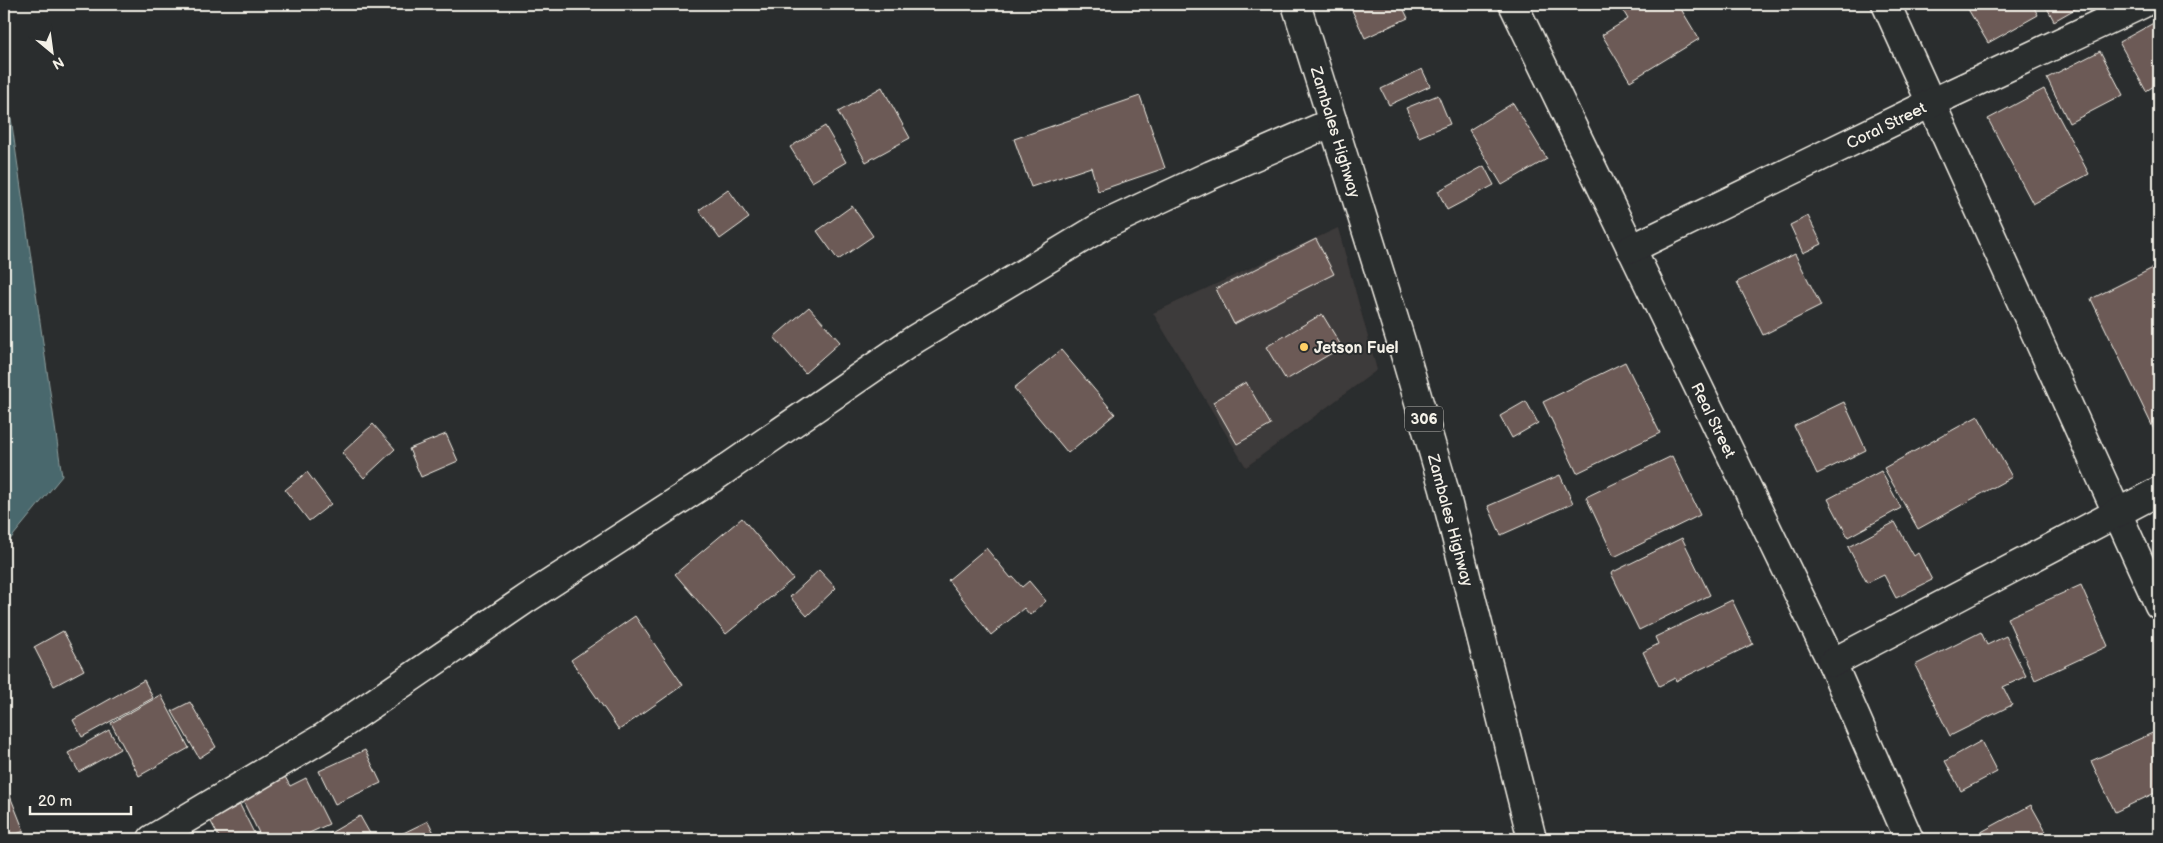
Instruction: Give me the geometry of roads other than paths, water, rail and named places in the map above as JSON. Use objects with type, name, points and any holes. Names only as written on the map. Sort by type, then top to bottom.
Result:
[{"type":"street","name":"Zambales Highway","points":[[1296,4],[1404,351],[1444,489],[1532,839]]},
{"type":"street","name":"Real Street","points":[[1513,4],[1832,662],[1908,839]]},
{"type":"street","points":[[1886,4],[2118,511],[2159,605]]},
{"type":"street","name":"Coral Street","points":[[1631,249],[1931,103],[2142,4]]},
{"type":"street","points":[[152,839],[324,737],[526,599],[713,478],[915,339],[1102,226],[1211,175],[1333,122]]},
{"type":"street","points":[[1832,662],[2159,491]]},
{"type":"water","points":[[4,103],[11,118],[62,476],[4,547]]},
{"type":"place","name":"Jetson Fuel","points":[[1304,347]]}]
